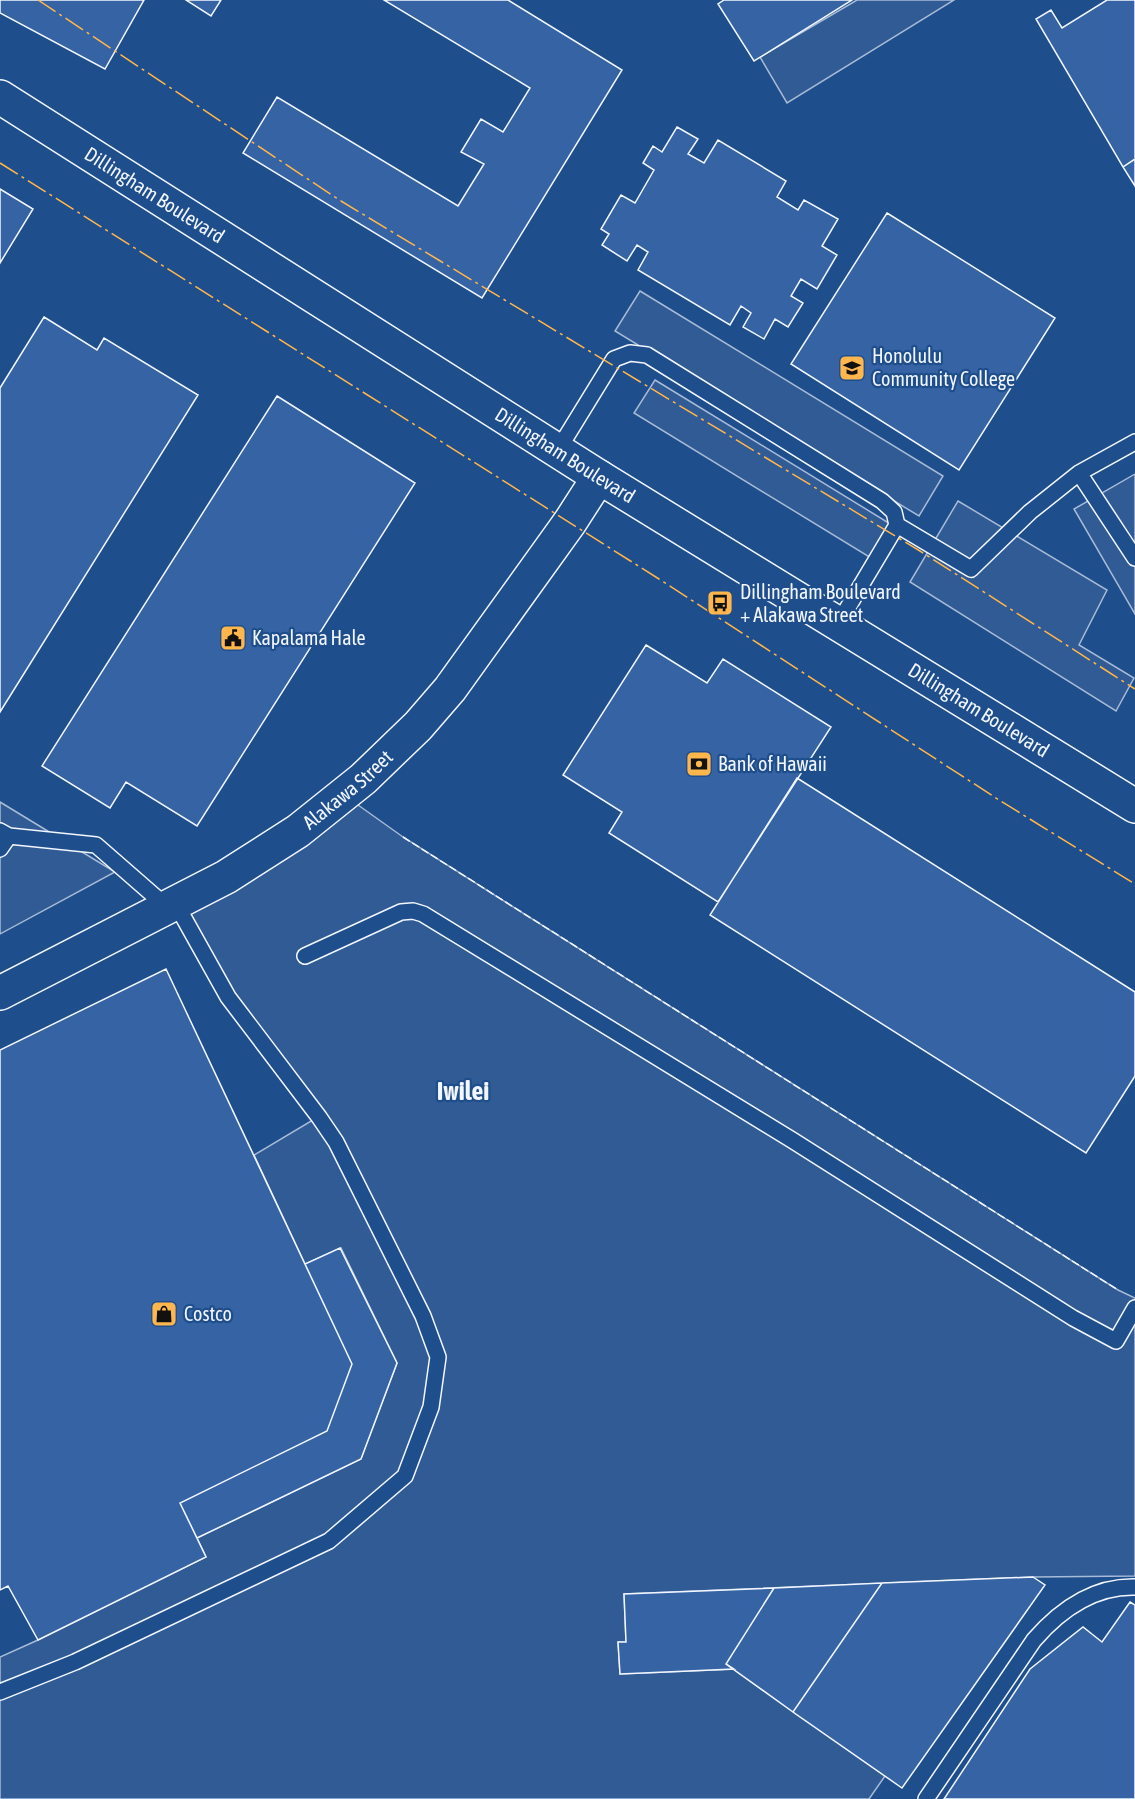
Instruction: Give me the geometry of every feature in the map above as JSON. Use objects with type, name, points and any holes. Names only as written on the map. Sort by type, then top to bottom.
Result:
[{"type":"main road","name":"Dillingham Boulevard","points":[[0,97],[599,477],[1135,806]]},
{"type":"main road","name":"Alakawa Street","points":[[0,993],[226,877],[305,825],[363,779],[412,733],[450,689],[570,522],[599,477]]},
{"type":"lane","points":[[558,450],[614,359],[630,353],[647,355],[882,501],[894,512],[897,525],[838,624]]},
{"type":"lane","points":[[897,525],[971,568],[1030,512],[1079,472],[1135,442]]},
{"type":"lane","points":[[1079,472],[1135,558]]},
{"type":"lane","points":[[0,849],[4,833],[96,845],[172,905],[228,997],[336,1142],[423,1316],[438,1357],[431,1407],[405,1476],[329,1541],[75,1662],[0,1692]]},
{"type":"lane","points":[[305,956],[401,912],[413,911],[423,914],[792,1140],[1073,1318],[1116,1341],[1135,1308]]},
{"type":"lane","points":[[926,1799],[1034,1640],[1048,1624],[1064,1610],[1085,1598],[1123,1587],[1135,1587]]},
{"type":"shaded area","points":[[857,0],[954,0],[787,103],[760,57]]},
{"type":"shaded area","points":[[640,291],[943,476],[919,516],[615,331]]},
{"type":"shaded area","points":[[655,380],[892,525],[871,558],[634,413]]},
{"type":"shaded area","points":[[1135,474],[1135,614],[1074,509]]},
{"type":"shaded area","points":[[958,501],[1107,590],[1079,645],[1134,678],[1116,711],[910,582]]},
{"type":"shaded area","points":[[344,795],[403,837],[1118,1290],[1135,1298],[1135,1576],[1033,1577],[624,1594],[626,1642],[618,1642],[620,1674],[734,1669],[885,1776],[869,1799],[0,1799],[0,1657],[206,1557],[197,1538],[361,1459],[397,1363],[341,1248],[305,1264],[254,1155],[318,1117],[228,997],[176,904]]},
{"type":"shaded area","points":[[0,802],[115,872],[0,934]]},
{"type":"building","points":[[0,0],[144,0],[105,69],[0,13]]},
{"type":"building","points":[[186,0],[221,0],[211,16]]},
{"type":"building","points":[[384,0],[508,0],[622,70],[482,298],[243,153],[277,97],[458,206],[484,164],[461,152],[481,119],[503,132],[530,88]]},
{"type":"building","points":[[724,0],[852,0],[754,61],[718,4]]},
{"type":"building","points":[[1107,0],[1135,0],[1135,159],[1123,167],[1036,19],[1051,10],[1062,28]]},
{"type":"building","points":[[677,127],[698,139],[688,154],[704,163],[718,140],[786,181],[777,197],[798,210],[804,200],[838,219],[822,246],[837,255],[817,289],[801,279],[791,296],[803,303],[788,327],[775,319],[764,339],[743,327],[751,313],[741,306],[730,325],[638,270],[648,252],[637,245],[627,261],[602,245],[609,234],[601,229],[621,195],[635,203],[654,170],[643,163],[653,146],[662,152]]},
{"type":"building","points":[[1135,159],[1135,186],[1123,167]]},
{"type":"building","points":[[0,189],[33,209],[0,263]]},
{"type":"building","points":[[887,213],[1055,318],[959,470],[791,364]]},
{"type":"building","points":[[44,317],[97,350],[104,338],[198,395],[0,712],[0,388]]},
{"type":"building","points":[[277,396],[415,483],[197,826],[126,782],[110,808],[42,766]]},
{"type":"building","points":[[646,645],[707,683],[723,659],[831,727],[718,902],[609,833],[622,812],[563,775]]},
{"type":"building","points":[[797,778],[1135,992],[1135,1076],[1086,1153],[710,915]]},
{"type":"building","name":"Costco","points":[[166,969],[352,1364],[327,1431],[180,1503],[206,1557],[38,1640],[8,1586],[0,1590],[0,1050]]},
{"type":"building","points":[[340,1248],[397,1363],[361,1459],[197,1538],[180,1503],[327,1431],[352,1364],[305,1264]]},
{"type":"building","points":[[1033,1577],[1045,1585],[902,1788],[793,1712],[882,1583]]},
{"type":"building","points":[[882,1583],[793,1712],[726,1664],[774,1588]]},
{"type":"building","points":[[774,1588],[726,1664],[734,1669],[620,1674],[618,1642],[626,1642],[624,1594]]},
{"type":"building","points":[[1130,1602],[1135,1605],[1135,1799],[944,1799],[1030,1669],[1083,1627],[1102,1642]]},
{"type":"fence","points":[[403,837],[1118,1290]]},
{"type":"power","points":[[38,0],[341,201],[920,551],[1135,689]]},
{"type":"power","points":[[0,163],[659,579],[999,800],[1135,884]]},
{"type":"place","name":"Honolulu Community College","points":[[852,368]]},
{"type":"place","name":"Dillingham Boulevard + Alakawa Street","points":[[720,603]]},
{"type":"place","name":"Kapalama Hale","points":[[233,638]]},
{"type":"place","name":"Bank of Hawaii","points":[[699,764]]},
{"type":"place","name":"Costco","points":[[164,1314]]},
{"type":"district","name":"Iwilei","points":[[463,1091]]}]
